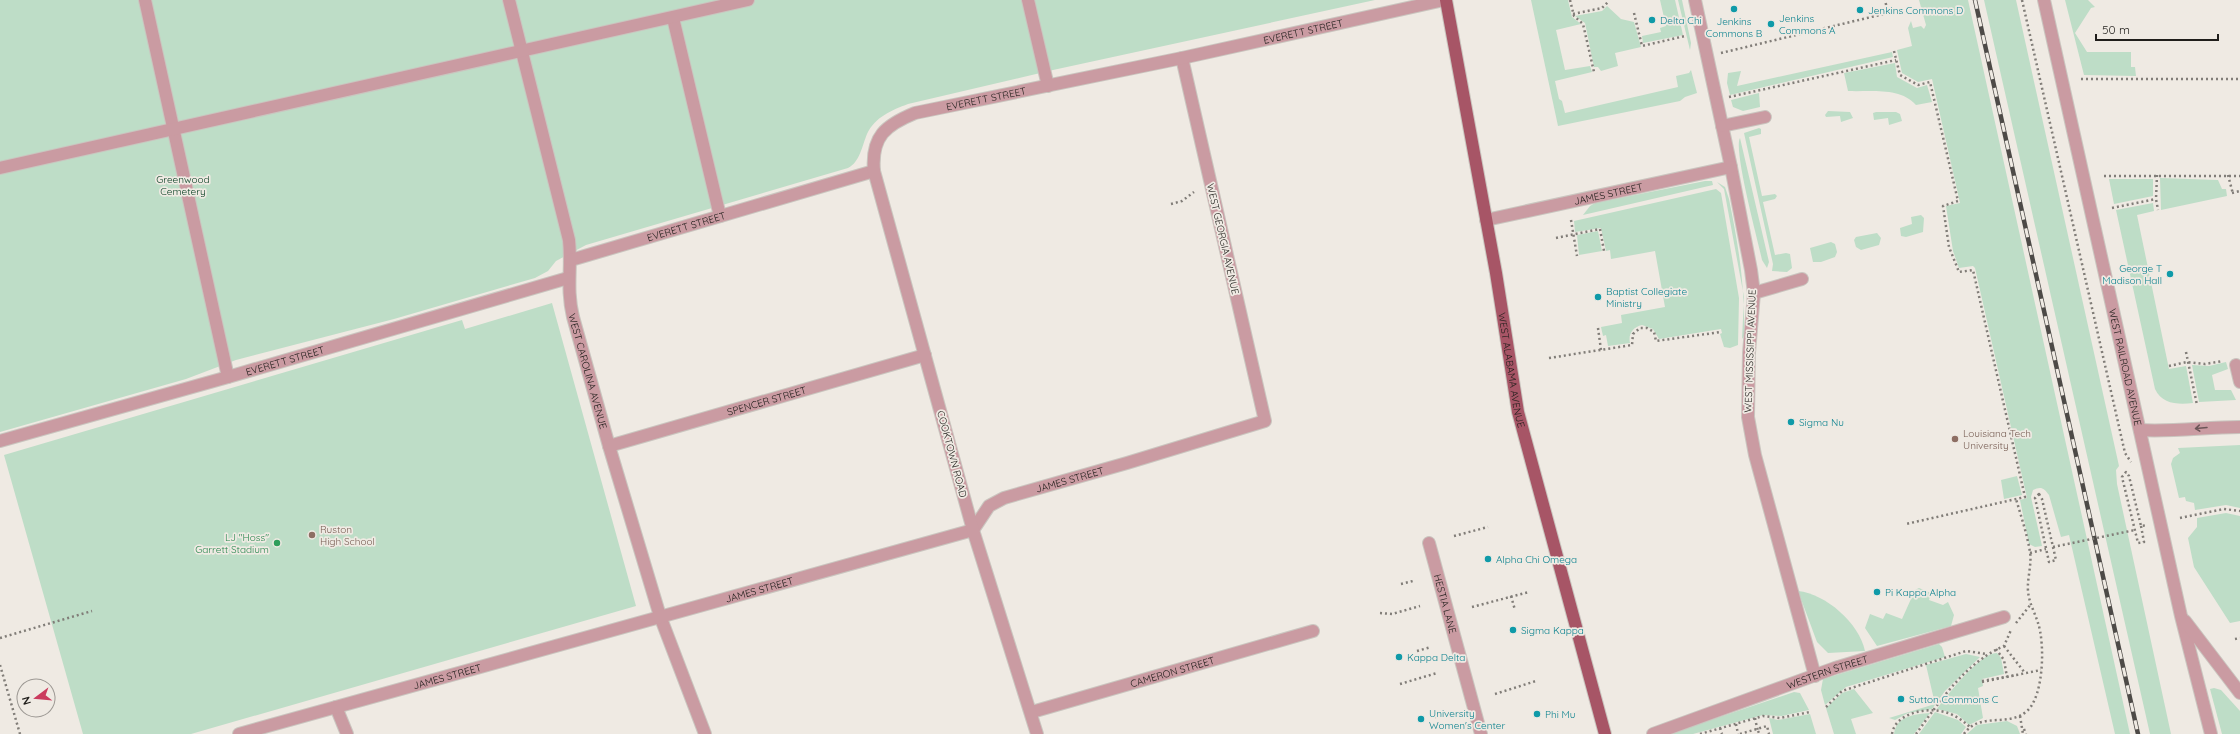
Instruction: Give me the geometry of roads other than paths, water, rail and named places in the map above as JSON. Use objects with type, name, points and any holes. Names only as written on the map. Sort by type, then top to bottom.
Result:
[{"type":"main road","name":"WEST ALABAMA AVENUE","points":[[1445,0],[1486,220],[1518,412],[1605,734]]},
{"type":"street","points":[[145,0],[228,377]]},
{"type":"street","name":"WEST CAROLINA AVENUE","points":[[509,0],[569,240],[571,260],[568,278],[568,297],[573,317],[609,446],[660,616],[705,734]]},
{"type":"street","points":[[0,168],[748,0]]},
{"type":"street","points":[[1028,0],[1048,86]]},
{"type":"street","name":"EVERETT STREET","points":[[571,260],[874,171],[873,159],[875,146],[882,132],[896,121],[916,113],[1182,58],[1445,0]]},
{"type":"street","name":"WEST MISSISSIPPI AVENUE","points":[[1695,0],[1748,250],[1754,293],[1749,353],[1748,417],[1755,455],[1815,676]]},
{"type":"street","name":"WEST RAILROAD AVENUE","points":[[2044,0],[2181,616],[2211,734]]},
{"type":"street","points":[[673,18],[720,216]]},
{"type":"street","name":"WEST GEORGIA AVENUE","points":[[1182,58],[1264,421]]},
{"type":"street","points":[[1722,126],[1765,117]]},
{"type":"street","name":"JAMES STREET","points":[[1486,220],[1731,167]]},
{"type":"street","name":"COOKTOWN ROAD","points":[[874,171],[973,530],[1032,712],[1037,734]]},
{"type":"street","name":"EVERETT STREET","points":[[0,440],[228,377],[568,278]]},
{"type":"street","points":[[1754,293],[1802,278]]},
{"type":"street","name":"SPENCER STREET","points":[[609,446],[925,355]]},
{"type":"street","points":[[2231,363],[2240,382]]},
{"type":"street","name":"JAMES STREET","points":[[239,734],[973,530],[989,506],[1004,498],[1127,464],[1264,421]]},
{"type":"street","points":[[2140,430],[2167,431],[2206,427],[2240,427]]},
{"type":"street","name":"HESTIA LANE","points":[[1430,543],[1481,734]]},
{"type":"street","points":[[2181,616],[2240,693]]},
{"type":"street","name":"WESTERN STREET","points":[[1653,734],[1815,676],[2004,617]]},
{"type":"street","name":"CAMERON STREET","points":[[1032,712],[1313,631]]},
{"type":"street","points":[[336,708],[347,734]]},
{"type":"railway","points":[[1975,0],[2138,734]]},
{"type":"place","name":"Jenkins Commons B","points":[[1734,9]]},
{"type":"place","name":"Jenkins Commons D","points":[[1860,10]]},
{"type":"place","name":"Delta Chi","points":[[1652,20]]},
{"type":"place","name":"Jenkins Commons A","points":[[1771,24]]},
{"type":"place","name":"George T Madison Hall","points":[[2170,274]]},
{"type":"place","name":"Baptist Collegiate Ministry","points":[[1598,297]]},
{"type":"place","name":"Sigma Nu","points":[[1791,422]]},
{"type":"place","name":"Louisiana Tech University","points":[[1955,439]]},
{"type":"place","name":"Ruston High School","points":[[312,535]]},
{"type":"place","name":"LJ \"Hoss\" Garrett Stadium","points":[[277,543]]},
{"type":"place","name":"Alpha Chi Omega","points":[[1488,559]]},
{"type":"place","name":"Pi Kappa Alpha","points":[[1877,592]]},
{"type":"place","name":"Sigma Kappa","points":[[1513,630]]},
{"type":"place","name":"Kappa Delta","points":[[1399,657]]},
{"type":"place","name":"Sutton Commons C","points":[[1901,699]]},
{"type":"place","name":"Phi Mu","points":[[1537,714]]},
{"type":"place","name":"University Women's Center","points":[[1421,719]]},
{"type":"park label","name":"Greenwood Cemetery","points":[[183,184]]}]
